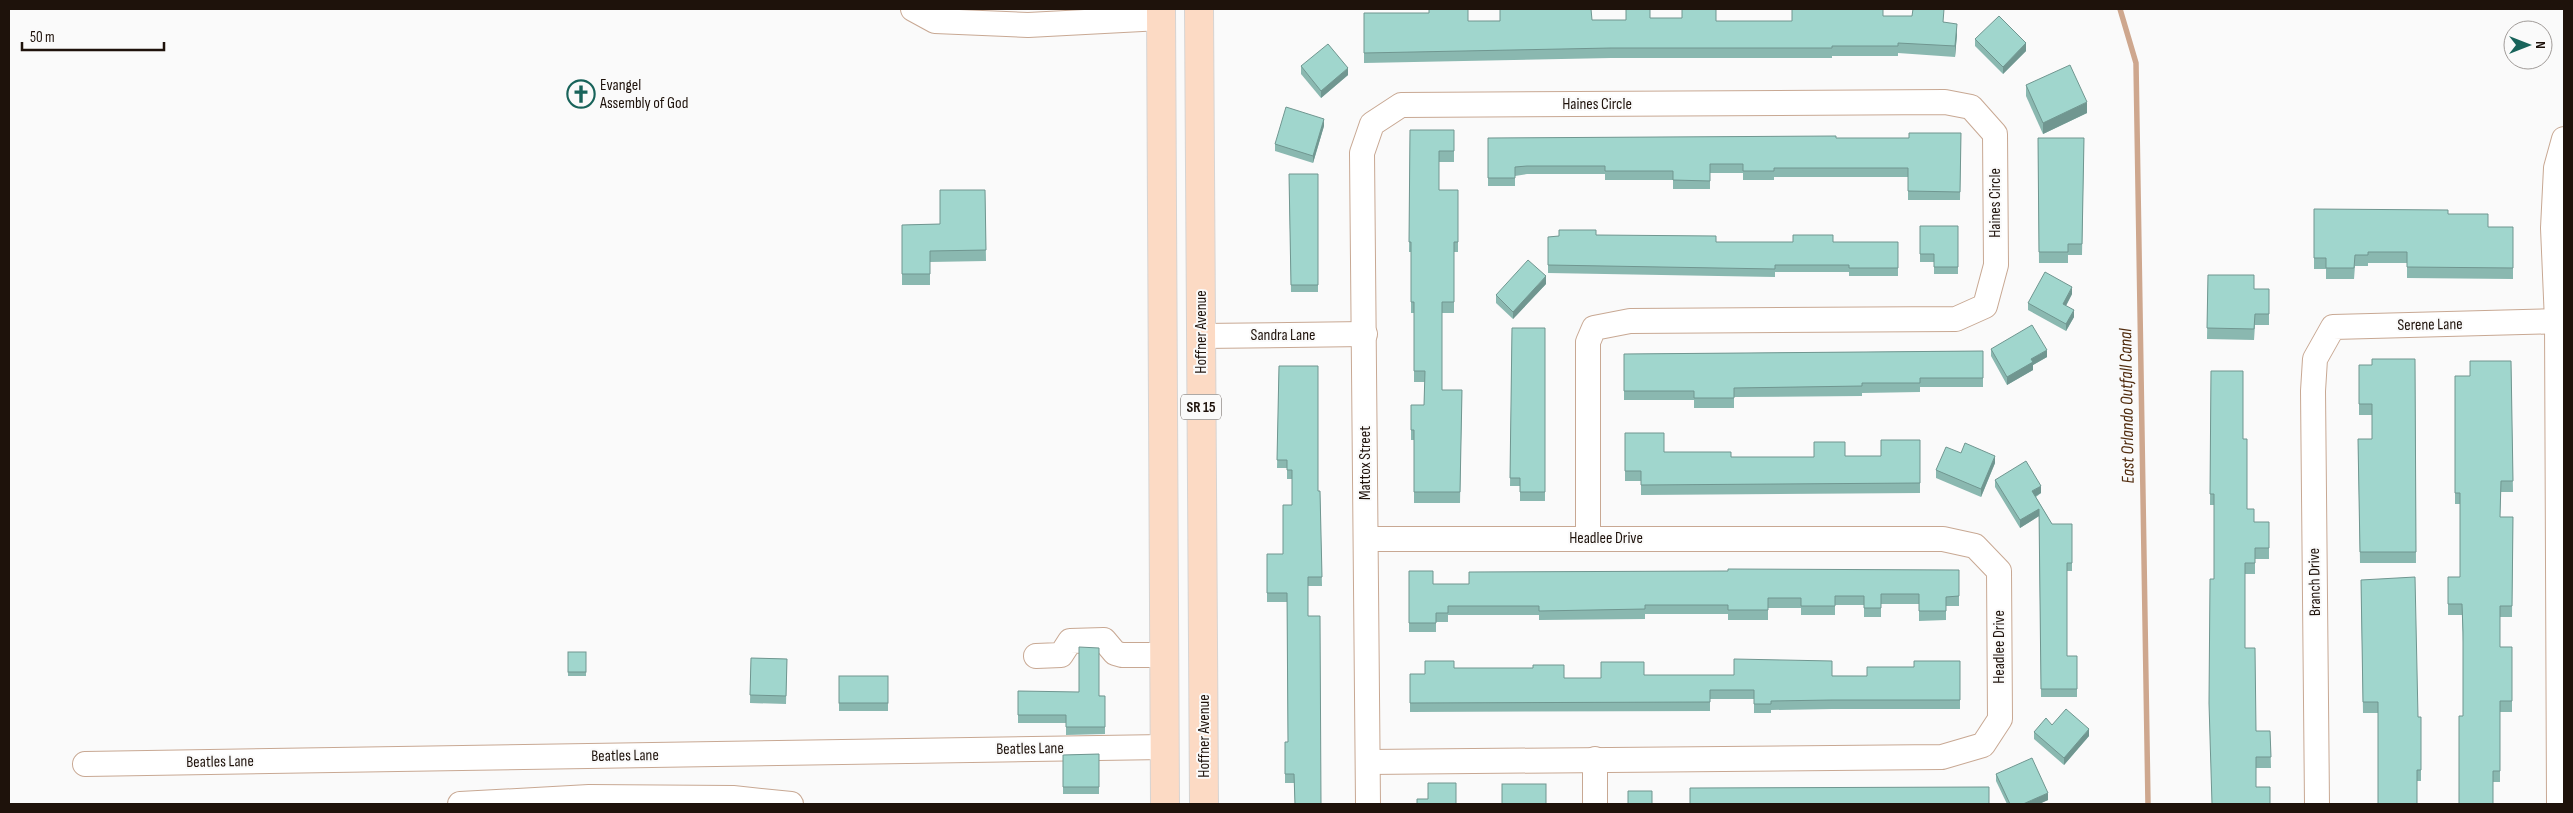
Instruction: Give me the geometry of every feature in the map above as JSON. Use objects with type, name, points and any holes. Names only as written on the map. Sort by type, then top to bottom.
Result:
[{"type":"main road","name":"Hoffner Avenue","points":[[1199,9],[1204,804]]},
{"type":"main road","name":"SR 15","points":[[1160,13],[1164,804]]},
{"type":"main road","points":[[1164,747],[1181,772],[1180,804]]},
{"type":"street","points":[[913,9],[935,21],[1028,25],[1160,13]]},
{"type":"street","name":"Haines Circle","points":[[1372,124],[1400,105],[1945,102],[1971,107],[1995,134],[1996,265],[1985,306],[1956,318],[1630,321],[1594,328],[1588,342],[1588,538]]},
{"type":"street","name":"Mattox Street","points":[[1368,804],[1362,153],[1372,124]]},
{"type":"street","points":[[2559,804],[2561,615],[2560,321],[2554,218],[2556,168],[2564,139]]},
{"type":"street","name":"Serene Lane","points":[[2315,359],[2333,327],[2560,321]]},
{"type":"street","name":"Sandra Lane","points":[[1201,336],[1364,334]]},
{"type":"street","name":"Branch Drive","points":[[2315,359],[2313,390],[2317,804]]},
{"type":"street","name":"Headlee Drive","points":[[1366,539],[1943,539],[1975,546],[1999,571],[2000,719],[1983,745],[1942,757],[1595,758],[1368,762]]},
{"type":"street","points":[[1036,656],[1061,655],[1070,641],[1104,640],[1115,653],[1122,655],[1164,655]]},
{"type":"street","name":"Beatles Lane","points":[[85,764],[1164,747]]},
{"type":"street","points":[[1595,758],[1595,804]]},
{"type":"street","points":[[460,804],[589,797],[733,798],[792,804]]},
{"type":"building","points":[[1429,9],[1468,9],[1468,21],[1500,21],[1500,9],[1591,9],[1592,20],[1626,20],[1626,9],[1650,9],[1650,18],[1682,18],[1682,9],[1716,9],[1716,21],[1792,21],[1792,9],[1883,9],[1883,16],[1912,16],[1913,9],[1944,9],[1943,22],[1957,24],[1955,46],[1898,43],[1898,46],[1832,46],[1832,48],[1611,48],[1364,53],[1364,13],[1429,13]]},
{"type":"building","points":[[1999,16],[2026,43],[2003,67],[1975,39]]},
{"type":"building","points":[[1328,44],[1348,68],[1321,91],[1301,66]]},
{"type":"building","points":[[2070,65],[2087,102],[2043,123],[2026,85]]},
{"type":"building","points":[[1286,107],[1324,119],[1313,156],[1275,144]]},
{"type":"building","points":[[1410,130],[1454,130],[1454,151],[1439,151],[1439,190],[1458,190],[1458,242],[1454,242],[1454,302],[1442,302],[1442,390],[1462,390],[1460,492],[1414,492],[1414,430],[1411,430],[1411,405],[1424,405],[1425,371],[1414,371],[1414,302],[1411,302],[1411,242],[1409,242]]},
{"type":"building","points":[[1909,133],[1961,133],[1960,192],[1908,191],[1908,168],[1774,168],[1774,171],[1743,171],[1743,164],[1710,164],[1710,181],[1673,180],[1673,171],[1605,171],[1605,166],[1527,166],[1515,167],[1515,178],[1488,178],[1488,138],[1836,136],[1836,138],[1909,138]]},
{"type":"building","points":[[2038,138],[2084,138],[2082,244],[2068,244],[2068,252],[2039,252]]},
{"type":"building","points":[[1289,174],[1318,174],[1318,285],[1291,285]]},
{"type":"building","points":[[940,190],[985,190],[986,250],[930,251],[930,274],[902,274],[902,225],[940,224]]},
{"type":"building","points":[[2314,209],[2448,210],[2448,214],[2488,214],[2488,227],[2513,227],[2513,268],[2407,267],[2407,252],[2368,252],[2368,255],[2355,255],[2354,268],[2326,268],[2326,258],[2314,258]]},
{"type":"building","points":[[1920,226],[1958,226],[1958,267],[1934,267],[1934,254],[1920,254]]},
{"type":"building","points":[[1559,230],[1596,230],[1596,235],[1716,236],[1716,242],[1793,242],[1793,235],[1833,235],[1833,242],[1898,242],[1898,268],[1849,268],[1849,265],[1775,265],[1775,269],[1548,265],[1548,237],[1559,236]]},
{"type":"building","points":[[1528,260],[1546,276],[1513,312],[1496,295]]},
{"type":"building","points":[[2045,272],[2072,287],[2063,304],[2074,310],[2066,324],[2028,303]]},
{"type":"building","points":[[2208,275],[2254,275],[2254,289],[2269,289],[2269,314],[2255,314],[2254,329],[2207,328]]},
{"type":"building","points":[[2032,325],[2047,350],[2031,359],[2033,362],[2007,377],[1991,349]]},
{"type":"building","points":[[1512,328],[1545,328],[1545,492],[1520,492],[1520,478],[1510,478]]},
{"type":"building","points":[[1983,351],[1983,378],[1920,378],[1920,383],[1862,383],[1862,386],[1734,388],[1734,398],[1694,398],[1694,391],[1624,391],[1624,354]]},
{"type":"building","points":[[2372,359],[2415,359],[2416,552],[2360,552],[2358,439],[2372,439],[2372,404],[2359,404],[2359,365],[2372,365]]},
{"type":"building","points":[[2470,361],[2511,361],[2513,481],[2501,481],[2500,517],[2513,517],[2512,606],[2500,606],[2500,647],[2512,647],[2512,701],[2500,701],[2500,771],[2493,771],[2493,804],[2459,804],[2459,716],[2463,716],[2462,604],[2448,604],[2448,577],[2460,577],[2460,493],[2455,493],[2455,376],[2470,376]]},
{"type":"building","points":[[1279,366],[1318,366],[1318,491],[1320,491],[1322,577],[1308,577],[1308,616],[1320,616],[1321,804],[1295,804],[1294,774],[1285,774],[1285,742],[1288,742],[1287,593],[1267,593],[1267,554],[1283,554],[1283,505],[1292,505],[1292,470],[1287,470],[1287,460],[1277,460]]},
{"type":"building","points":[[2211,371],[2243,371],[2243,439],[2247,439],[2247,509],[2254,509],[2254,522],[2269,522],[2269,548],[2255,548],[2255,563],[2245,563],[2245,648],[2255,648],[2256,731],[2270,731],[2271,757],[2256,757],[2256,787],[2270,787],[2270,804],[2212,804],[2209,703],[2210,579],[2214,579],[2214,494],[2210,494]]},
{"type":"building","points":[[1625,433],[1664,433],[1664,452],[1731,452],[1731,457],[1814,457],[1814,442],[1845,442],[1845,456],[1881,456],[1881,440],[1920,440],[1920,483],[1641,485],[1641,471],[1625,471]]},
{"type":"building","points":[[1965,443],[1995,456],[1981,489],[1936,470],[1946,447],[1961,453]]},
{"type":"building","points":[[2026,461],[2041,486],[2032,491],[2052,524],[2072,524],[2072,563],[2067,563],[2067,656],[2077,656],[2077,689],[2041,689],[2039,509],[2020,520],[1995,480]]},
{"type":"building","points":[[1728,569],[1959,570],[1959,596],[1946,597],[1946,611],[1919,611],[1919,594],[1881,594],[1881,608],[1864,608],[1864,596],[1835,596],[1835,606],[1801,606],[1801,598],[1768,598],[1768,610],[1728,610],[1728,605],[1645,605],[1645,609],[1539,611],[1539,606],[1448,606],[1448,613],[1436,613],[1436,623],[1409,623],[1409,571],[1433,571],[1433,584],[1469,584],[1469,572],[1728,571]]},
{"type":"building","points":[[2415,577],[2418,717],[2421,717],[2421,770],[2417,770],[2417,804],[2378,804],[2378,702],[2363,702],[2361,580]]},
{"type":"building","points":[[1079,647],[1099,648],[1099,696],[1105,696],[1105,727],[1066,727],[1066,715],[1018,715],[1018,691],[1079,692]]},
{"type":"building","points":[[568,652],[586,652],[586,672],[568,672]]},
{"type":"building","points":[[751,658],[787,659],[786,696],[750,695]]},
{"type":"building","points":[[1734,659],[1832,661],[1832,676],[1867,676],[1867,667],[1914,667],[1914,661],[1960,661],[1960,700],[1771,701],[1771,704],[1754,704],[1754,690],[1710,690],[1710,702],[1410,703],[1410,674],[1425,674],[1425,661],[1454,661],[1454,668],[1533,668],[1533,665],[1564,665],[1564,678],[1601,678],[1601,662],[1644,662],[1644,675],[1734,675]]},
{"type":"building","points":[[839,676],[888,676],[888,703],[839,703]]},
{"type":"building","points":[[2066,709],[2089,729],[2064,758],[2034,732],[2046,718],[2052,725]]},
{"type":"building","points":[[1099,754],[1099,787],[1063,787],[1063,755]]},
{"type":"building","points":[[2032,758],[2048,793],[2023,804],[2010,804],[1996,774]]},
{"type":"building","points":[[1428,783],[1456,783],[1456,804],[1417,804],[1417,799],[1428,799]]},
{"type":"building","points":[[1502,784],[1546,784],[1546,804],[1502,804]]},
{"type":"building","points":[[1989,787],[1989,804],[1690,804],[1690,788]]},
{"type":"building","points":[[1628,791],[1652,791],[1652,804],[1628,804]]},
{"type":"waterway","name":"East Orlando Outfall Canal","points":[[2120,9],[2136,63],[2148,804]]},
{"type":"place","name":"Evangel Assembly of God","points":[[581,94]]}]
